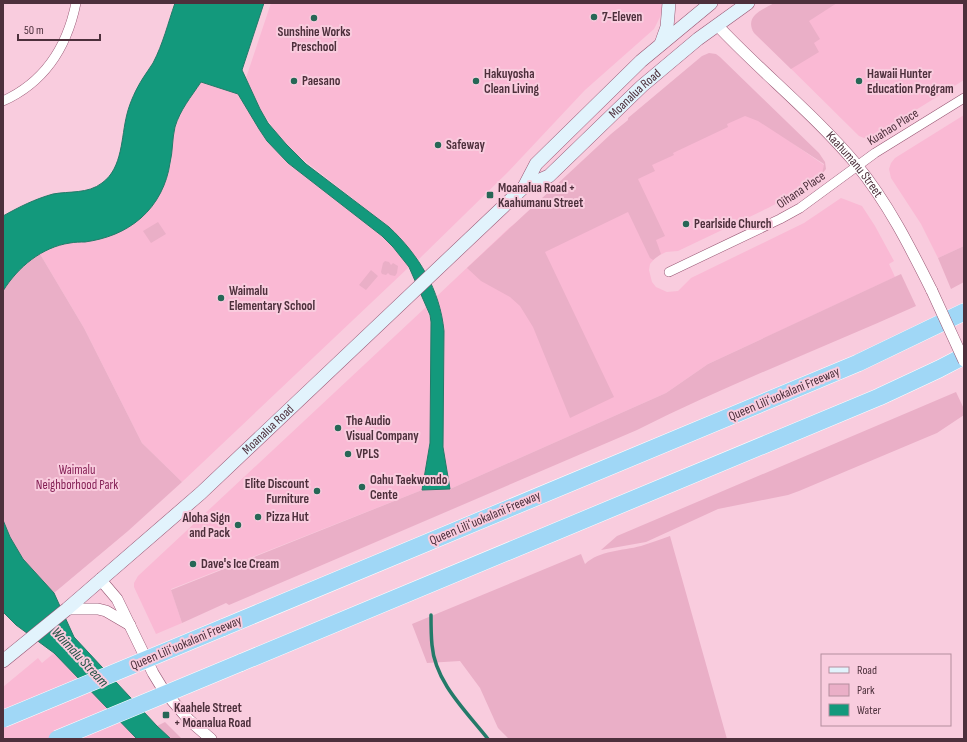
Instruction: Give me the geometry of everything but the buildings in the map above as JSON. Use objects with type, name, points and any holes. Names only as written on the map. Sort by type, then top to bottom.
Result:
[{"type":"highway","name":"Queen Liliʻuokalani Freeway","points":[[3,719],[858,363],[964,312]]},
{"type":"highway","points":[[57,739],[879,397],[964,356]]},
{"type":"main road","points":[[660,44],[667,27],[670,12],[669,3]]},
{"type":"main road","name":"Moanalua Road","points":[[524,187],[549,176],[642,86],[683,51],[748,3]]},
{"type":"main road","name":"Moanalua Road","points":[[3,661],[67,609],[201,493],[429,279],[524,187],[536,164],[620,81],[703,5]]},
{"type":"main road","name":"Kaahumanu Street","points":[[703,5],[717,25]]},
{"type":"street","points":[[3,101],[33,82],[44,72],[54,59],[70,29],[76,3]]},
{"type":"street","name":"Kaahumanu Street","points":[[717,25],[832,137],[858,166],[890,211],[915,256],[964,361]]},
{"type":"street","name":"Kuahao Place","points":[[858,166],[964,98]]},
{"type":"street","name":"Oihana Place","points":[[669,272],[800,208],[858,166]]},
{"type":"street","points":[[100,579],[114,595],[153,673],[164,691],[189,720],[211,739]]},
{"type":"street","points":[[67,609],[98,609],[106,611],[130,626]]},
{"type":"shaded area","points":[[271,3],[662,3],[662,8],[661,15],[654,29],[585,90],[508,172],[418,260],[389,227],[296,154],[277,134],[260,109],[246,78]]},
{"type":"shaded area","points":[[803,3],[964,3],[964,80],[874,136],[864,138],[859,136],[752,30],[775,28]]},
{"type":"shaded area","name":"Waimalu Elementary School","points":[[201,82],[238,94],[267,141],[288,163],[382,236],[409,267],[182,482],[142,443],[84,328],[40,254],[60,245],[98,240],[131,225],[141,218],[157,198],[167,177],[171,163],[173,136],[179,117]]},
{"type":"shaded area","points":[[704,82],[824,165],[822,174],[798,192],[768,208],[678,251],[666,252],[656,257],[650,264],[649,270],[652,282],[656,287],[667,292],[678,291],[691,278],[804,223],[841,198],[862,206],[894,261],[889,264],[895,277],[708,364],[666,393],[450,489],[443,447],[444,331],[436,297],[509,228]]},
{"type":"shaded area","points":[[964,115],[964,246],[938,258],[921,224],[891,178],[889,169],[895,158]]},
{"type":"shaded area","points":[[426,307],[431,322],[430,443],[422,490],[171,589],[182,623],[156,634],[134,587],[134,583],[138,576]]},
{"type":"shaded area","points":[[54,653],[137,739],[3,739],[3,687],[38,658],[42,663]]},
{"type":"green space","points":[[774,3],[837,3],[809,21],[820,39],[814,43],[819,52],[791,69],[754,33],[751,27],[751,22],[756,14]]},
{"type":"green space","points":[[709,53],[716,54],[720,57],[819,153],[825,162],[826,169],[822,174],[824,164],[758,121],[745,116],[727,124],[728,127],[673,153],[674,155],[652,165],[655,171],[638,179],[665,236],[656,240],[661,254],[653,260],[650,258],[628,212],[545,252],[614,397],[570,418],[533,327],[520,306],[510,297],[481,281],[467,268],[628,120],[628,118],[702,56]]},
{"type":"green space","points":[[158,222],[166,234],[151,243],[143,231]]},
{"type":"green space","points":[[964,246],[964,282],[951,289],[938,258]]},
{"type":"green space","name":"Waimalu Neighborhood Park","points":[[40,254],[84,328],[142,443],[182,482],[128,531],[54,593],[23,559],[10,537],[3,520],[3,291],[20,270]]},
{"type":"green space","points":[[385,261],[389,262],[391,265],[393,263],[398,266],[395,276],[388,273],[386,275],[382,274],[383,263]]},
{"type":"green space","points":[[371,270],[378,276],[366,290],[359,285]]},
{"type":"green space","points":[[901,274],[916,306],[706,397],[637,430],[229,605],[226,603],[182,623],[171,590],[422,490],[450,489],[666,393],[708,364]]},
{"type":"green space","points":[[956,392],[964,409],[964,415],[937,433],[788,495],[718,509],[646,542],[601,550],[617,536]]},
{"type":"green space","points":[[670,536],[727,739],[509,739],[498,728],[480,688],[460,661],[427,663],[412,624],[581,554],[585,564],[591,559],[604,553],[641,546]]},
{"type":"green space","points":[[165,722],[182,739],[171,739],[157,726]]},
{"type":"water","points":[[175,3],[264,3],[242,70],[268,123],[306,164],[389,227],[419,261],[433,287],[442,316],[444,331],[443,447],[450,489],[422,490],[430,443],[431,322],[430,315],[409,267],[382,236],[288,163],[267,141],[238,94],[201,82],[186,104],[177,121],[174,132],[169,171],[164,186],[147,212],[135,223],[108,237],[93,241],[60,245],[40,254],[23,266],[3,291],[3,216],[46,196],[85,191],[97,187],[109,177],[118,161],[127,114],[132,100],[144,76],[157,56]]},
{"type":"water","name":"Waimalu Stream","points":[[3,520],[10,537],[23,559],[54,593],[74,637],[171,739],[137,739],[54,653],[16,625],[3,612]]},
{"type":"waterway","points":[[431,615],[432,645],[434,659],[439,671],[445,684],[461,707],[488,739]]},
{"type":"place","name":"7-Eleven","points":[[594,17]]},
{"type":"place","name":"Sunshine Works Preschool","points":[[314,18]]},
{"type":"place","name":"Paesano","points":[[294,81]]},
{"type":"place","name":"Hakuyosha Clean Living","points":[[476,81]]},
{"type":"place","name":"Hawaii Hunter Education Program","points":[[859,81]]},
{"type":"place","name":"Safeway","points":[[438,145]]},
{"type":"place","name":"Moanalua Road + Kaahumanu Street","points":[[490,195]]},
{"type":"place","name":"Pearlside Church","points":[[686,224]]},
{"type":"place","name":"Waimalu Elementary School","points":[[221,298]]},
{"type":"place","name":"The Audio Visual Company","points":[[338,428]]},
{"type":"place","name":"VPLS","points":[[348,454]]},
{"type":"place","name":"Oahu Taekwondo Cente","points":[[362,487]]},
{"type":"place","name":"Elite Discount Furniture","points":[[317,491]]},
{"type":"place","name":"Pizza Hut","points":[[258,517]]},
{"type":"place","name":"Aloha Sign and Pack","points":[[238,525]]},
{"type":"place","name":"Dave's Ice Cream","points":[[193,564]]},
{"type":"place","name":"Kaahele Street + Moanalua Road","points":[[166,715]]}]
